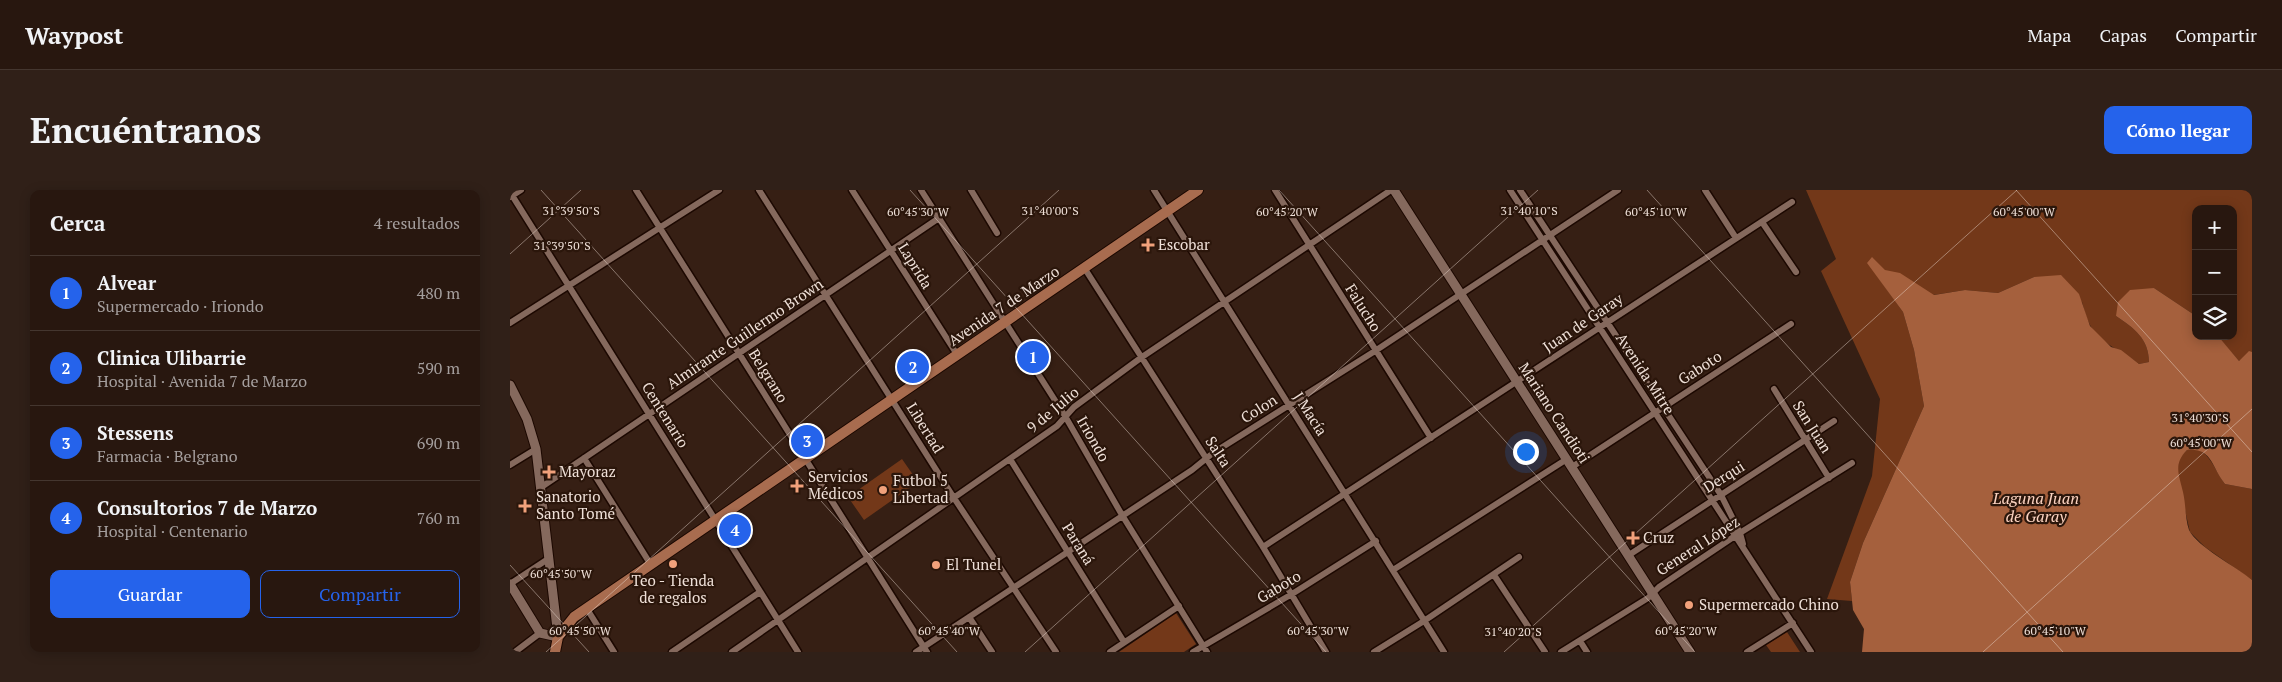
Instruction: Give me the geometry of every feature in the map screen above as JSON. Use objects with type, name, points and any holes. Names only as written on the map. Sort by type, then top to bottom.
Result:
[{"type":"main road","name":"Avenida 7 de Marzo","points":[[558,637],[568,623],[587,609],[1198,190]]},
{"type":"main road","points":[[554,652],[558,637]]},
{"type":"street","points":[[511,195],[521,190]]},
{"type":"street","name":"Belgrano","points":[[636,190],[925,650]]},
{"type":"street","points":[[510,323],[719,190]]},
{"type":"street","name":"Libertad","points":[[759,190],[954,498],[1056,652]]},
{"type":"street","name":"Laprida","points":[[852,190],[958,356]]},
{"type":"street","name":"Iriondo","points":[[921,190],[1065,416],[1122,515],[1207,652]]},
{"type":"street","points":[[971,190],[997,233]]},
{"type":"street","name":"J Macía","points":[[1154,190],[1376,540],[1444,652]]},
{"type":"street","name":"Falucho","points":[[1275,190],[1431,438]]},
{"type":"street","name":"9 de Julio","points":[[732,652],[1010,460],[1057,426],[1074,407],[1142,357],[1223,301],[1393,190]]},
{"type":"street","name":"Mariano Candioti","points":[[1393,190],[1654,593],[1688,652]]},
{"type":"street","name":"Avenida Mitre","points":[[1510,190],[1712,500],[1738,534]]},
{"type":"street","name":"Avenida Mitre","points":[[1520,190],[1721,495],[1743,545],[1811,652]]},
{"type":"street","name":"Colon","points":[[916,652],[925,650],[969,617],[1122,515],[1375,351],[1542,238],[1618,190]]},
{"type":"street","points":[[1705,190],[1736,238]]},
{"type":"street","name":"Centenario","points":[[511,195],[570,285],[798,652]]},
{"type":"street","name":"Juan de Garay","points":[[1263,547],[1517,382],[1599,326],[1792,202]]},
{"type":"street","name":"Almirante Guillermo Brown","points":[[540,488],[939,218]]},
{"type":"street","points":[[1762,222],[1796,272]]},
{"type":"street","name":"Salta","points":[[1085,269],[1263,547],[1326,652]]},
{"type":"street","name":"Gaboto","points":[[1393,570],[1655,412],[1791,324]]},
{"type":"street","points":[[510,385],[527,419],[536,449],[558,637],[540,633],[510,584],[548,559]]},
{"type":"street","name":"San Juan","points":[[1774,389],[1829,478]]},
{"type":"street","name":"Derqui","points":[[1629,555],[1834,421]]},
{"type":"street","points":[[510,465],[536,449]]},
{"type":"street","points":[[584,458],[651,565]]},
{"type":"street","name":"Paraná","points":[[1010,460],[1124,642]]},
{"type":"street","name":"General López","points":[[1561,652],[1654,593],[1659,587],[1738,534],[1852,463]]},
{"type":"street","name":"Gaboto","points":[[1193,652],[1292,594],[1376,540]]},
{"type":"street","points":[[1374,652],[1519,557]]},
{"type":"street","points":[[1494,575],[1545,652]]},
{"type":"street","points":[[672,652],[760,592]]},
{"type":"street","points":[[1110,652],[1179,606]]},
{"type":"street","points":[[587,609],[614,652]]},
{"type":"street","points":[[969,617],[992,652]]},
{"type":"street","points":[[1746,652],[1793,623]]},
{"type":"street","points":[[515,652],[540,633]]},
{"type":"street","points":[[1580,641],[1586,652]]},
{"type":"shaded area","points":[[1806,190],[2252,190],[2252,354],[2239,361],[2221,340],[2237,340],[2237,205],[2192,205],[2192,313],[2154,288],[2116,316],[2139,335],[2146,347],[2149,362],[2139,364],[2099,337],[2087,319],[2082,302],[2034,277],[1998,293],[1965,290],[1933,295],[1868,263],[1903,312],[1914,350],[1924,406],[1863,543],[1850,582],[1852,601],[1827,599],[1872,476],[1880,399],[1821,271],[1836,259]]},
{"type":"shaded area","points":[[2197,449],[2210,460],[2225,484],[2252,489],[2252,580],[2205,547],[2190,532],[2177,475],[2179,458],[2187,450]]},
{"type":"shaded area","name":"Futbol 5 Libertad","points":[[902,459],[918,482],[864,520],[848,497]]},
{"type":"shaded area","points":[[1176,613],[1196,644],[1184,652],[1119,652]]},
{"type":"shaded area","points":[[1787,632],[1800,652],[1771,652],[1766,645]]},
{"type":"water","name":"Laguna Juan de Garay","points":[[1872,257],[1885,270],[1900,273],[1934,295],[1965,290],[1998,293],[2034,277],[2061,275],[2079,294],[2090,326],[2111,347],[2121,350],[2139,364],[2149,362],[2146,347],[2139,335],[2116,316],[2118,302],[2130,290],[2154,288],[2192,313],[2192,340],[2221,340],[2239,361],[2249,351],[2252,352],[2252,489],[2225,484],[2207,455],[2196,450],[2187,450],[2180,460],[2178,470],[2189,530],[2193,536],[2208,550],[2252,580],[2252,652],[1862,652],[1864,629],[1853,610],[1850,582],[1863,543],[1924,406],[1914,350],[1903,312],[1867,263]]},
{"type":"place","name":"Escobar","points":[[1148,245]]},
{"type":"place","name":"Alvear","points":[[1033,357]]},
{"type":"place","name":"Clinica Ulibarrie","points":[[913,367]]},
{"type":"place","name":"Stessens","points":[[807,441]]},
{"type":"place","name":"Mayoraz","points":[[549,472]]},
{"type":"place","name":"Servicios Médicos","points":[[797,486]]},
{"type":"place","name":"Futbol 5 Libertad","points":[[883,490]]},
{"type":"place","name":"Sanatorio Santo Tomé","points":[[525,506]]},
{"type":"place","name":"Consultorios 7 de Marzo","points":[[735,530]]},
{"type":"place","name":"Cruz","points":[[1633,538]]},
{"type":"place","name":"Teo - Tienda de regalos","points":[[673,564]]},
{"type":"place","name":"El Tunel","points":[[936,565]]},
{"type":"place","name":"Supermercado Chino","points":[[1689,605]]}]
